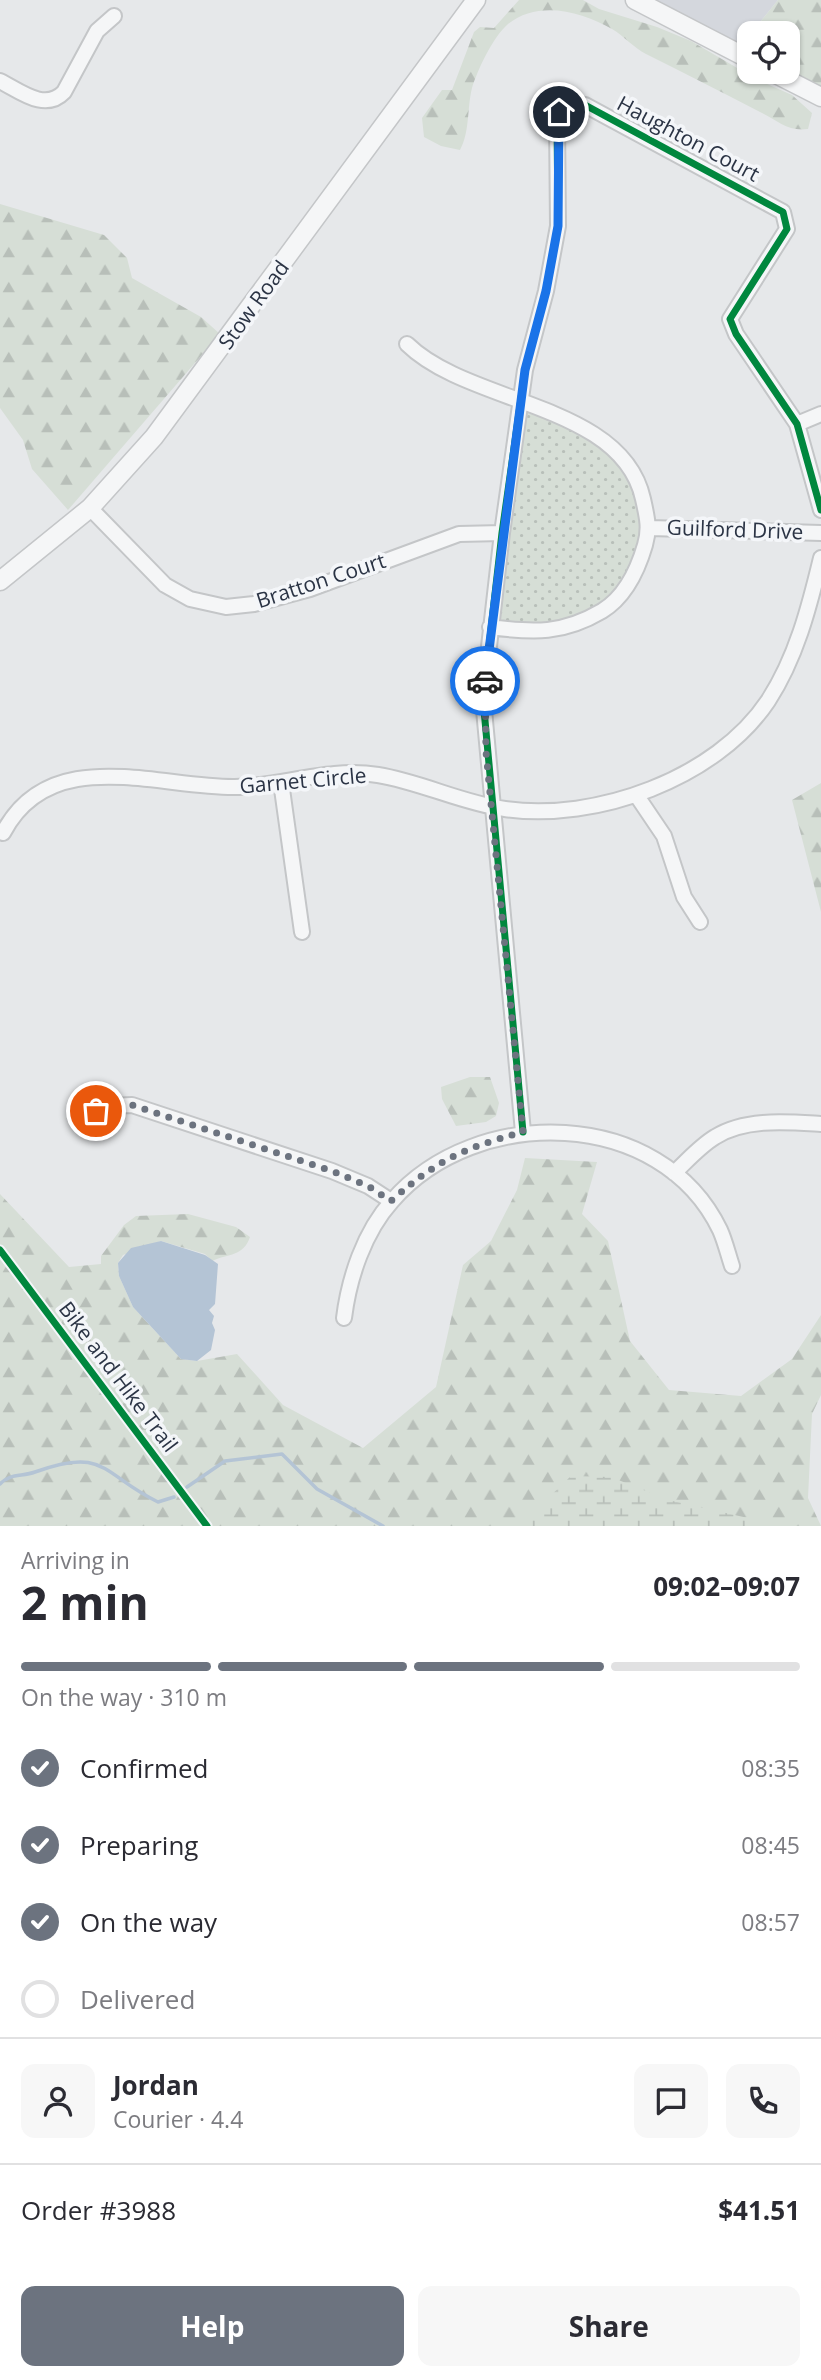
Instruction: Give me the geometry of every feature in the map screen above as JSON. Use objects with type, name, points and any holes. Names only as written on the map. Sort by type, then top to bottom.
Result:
[{"type":"street","name":"Stow Road","points":[[0,581],[90,508],[134,462],[203,373],[476,0]]},
{"type":"street","points":[[635,0],[737,54]]},
{"type":"street","points":[[0,81],[36,99],[52,100],[64,92],[97,31],[114,16]]},
{"type":"street","points":[[796,84],[821,97]]},
{"type":"street","name":"Haughton Court","points":[[521,402],[558,226],[559,112],[569,104],[585,105],[776,206],[787,220],[787,229],[730,319],[736,334],[797,424]]},
{"type":"street","points":[[407,344],[435,366],[587,431],[625,459],[642,491],[650,528],[639,564],[626,587],[607,608],[561,630],[521,631],[490,627]]},
{"type":"street","points":[[521,402],[502,533],[483,699],[523,1132]]},
{"type":"street","points":[[821,414],[797,424],[821,510]]},
{"type":"street","name":"Bratton Court","points":[[90,508],[164,585],[190,599],[226,607],[254,604],[328,584],[429,542],[459,534],[502,533]]},
{"type":"street","name":"Guilford Drive","points":[[650,528],[821,533]]},
{"type":"street","name":"Garnet Circle","points":[[3,833],[16,811],[26,802],[63,783],[86,777],[131,775],[200,786],[238,787],[338,773],[377,775],[492,806],[551,811],[596,807],[637,796],[698,764],[756,716],[794,652],[821,558]]},
{"type":"street","points":[[281,782],[302,932]]},
{"type":"street","points":[[637,796],[665,838],[684,897],[700,922]]},
{"type":"street","points":[[96,1111],[110,1106],[132,1105],[332,1171],[368,1186],[391,1201]]},
{"type":"street","points":[[674,1172],[712,1138],[727,1130],[778,1122],[821,1125]]},
{"type":"street","points":[[344,1318],[349,1288],[361,1255],[391,1201],[420,1176],[453,1155],[523,1132],[575,1133],[610,1141],[641,1153],[674,1172],[697,1196],[720,1230],[732,1266]]},
{"type":"shaded area","points":[[647,0],[778,0],[761,21],[737,21],[737,47]]},
{"type":"green space","points":[[519,0],[583,0],[599,9],[691,41],[737,68],[737,84],[767,84],[792,95],[812,113],[808,129],[794,129],[783,125],[646,54],[616,32],[587,17],[546,10],[533,12],[508,24],[492,45],[472,88],[465,136],[460,150],[441,146],[424,137],[422,118],[442,90],[452,90],[474,32],[480,27],[494,28]]},
{"type":"green space","points":[[778,0],[821,0],[821,91],[800,79],[800,21],[761,21]]},
{"type":"green space","points":[[0,204],[104,235],[127,258],[132,278],[201,317],[220,334],[68,510],[32,469],[23,440],[0,408]]},
{"type":"green space","points":[[521,402],[568,421],[625,459],[650,528],[626,587],[585,621],[490,627]]},
{"type":"green space","points":[[821,783],[821,912],[792,800]]},
{"type":"green space","points":[[470,1077],[490,1077],[499,1103],[496,1116],[486,1122],[456,1126],[442,1099],[441,1087]]},
{"type":"green space","points":[[525,1158],[597,1162],[582,1214],[608,1241],[630,1341],[669,1390],[741,1396],[792,1359],[821,1315],[821,1395],[812,1414],[808,1498],[821,1526],[0,1526],[0,1194],[69,1267],[101,1264],[101,1256],[124,1225],[136,1216],[188,1214],[236,1227],[250,1237],[244,1248],[235,1254],[212,1261],[205,1254],[161,1241],[123,1255],[118,1263],[119,1276],[133,1307],[181,1359],[197,1361],[237,1354],[283,1405],[363,1448],[436,1387],[463,1265],[491,1241],[517,1190]]},
{"type":"green space","points":[[571,1476],[611,1477],[668,1500],[748,1518],[764,1526],[519,1526]]},
{"type":"water","points":[[161,1241],[205,1255],[218,1264],[215,1304],[209,1310],[214,1316],[212,1323],[215,1330],[211,1350],[197,1361],[181,1359],[133,1307],[119,1276],[118,1263],[131,1248]]},
{"type":"waterway","points":[[187,1487],[225,1461],[282,1454],[317,1489],[383,1526]]},
{"type":"waterway","points":[[0,1484],[12,1477],[58,1465],[90,1463],[102,1467],[158,1502],[174,1497]]},
{"type":"cycle path","points":[[523,1132],[483,699],[502,533],[525,370],[546,291],[558,226],[557,120],[563,108],[575,103],[585,105],[783,212],[787,229],[730,319],[736,334],[797,424],[821,510]]},
{"type":"cycle path","name":"Bike and Hike Trail","points":[[0,1250],[207,1526]]},
{"type":"way so far","points":[[96,1111],[110,1106],[132,1105],[332,1171],[368,1186],[391,1201],[420,1176],[453,1155],[478,1144],[523,1132],[486,752],[483,699],[485,681]]},
{"type":"route","points":[[485,681],[525,370],[546,291],[558,226],[559,112]]}]
